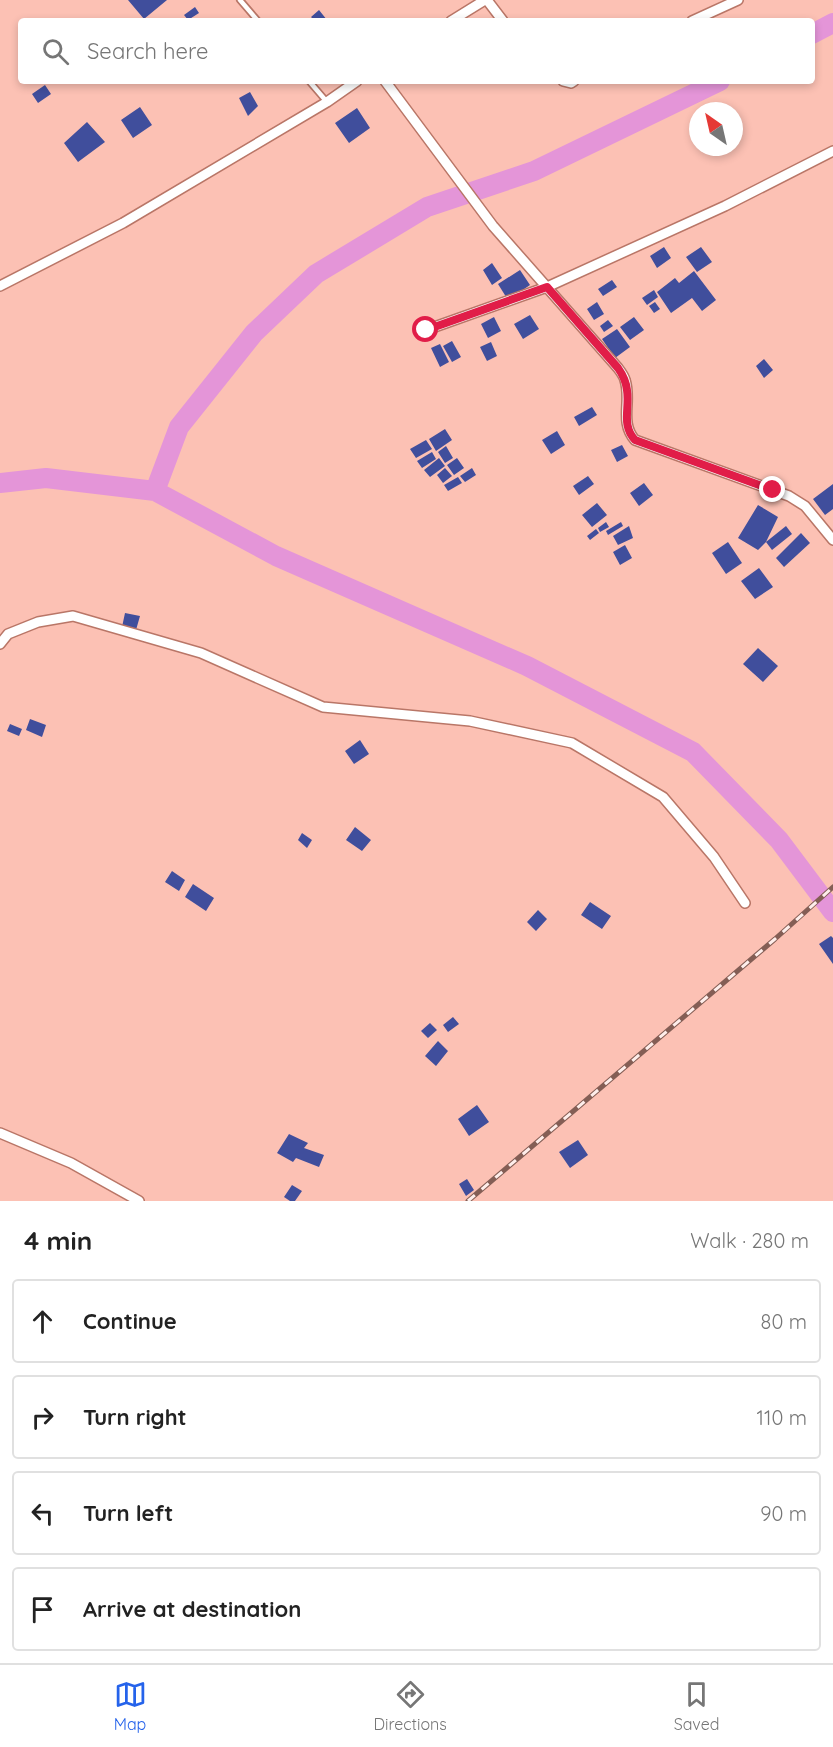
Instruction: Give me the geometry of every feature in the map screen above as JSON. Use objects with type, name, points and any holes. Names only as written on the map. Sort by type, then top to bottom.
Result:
[{"type":"street","points":[[456,18],[486,0],[501,18]]},
{"type":"street","points":[[699,18],[738,0]]},
{"type":"street","points":[[0,286],[123,223],[327,102],[353,84]]},
{"type":"street","points":[[387,84],[493,226],[618,368],[625,379],[628,391],[626,426],[635,440],[789,495],[805,506],[833,540]]},
{"type":"street","points":[[426,330],[547,287],[725,206],[833,151]]},
{"type":"street","points":[[0,644],[8,634],[38,622],[73,616],[201,652],[323,707],[470,721],[572,743],[663,797],[714,857],[746,903]]},
{"type":"street","points":[[0,1133],[71,1163],[139,1201]]},
{"type":"lane","points":[[240,0],[255,18]]},
{"type":"lane","points":[[312,84],[327,102]]},
{"type":"building","points":[[128,0],[167,0],[145,18]]},
{"type":"building","points":[[195,7],[199,13],[191,18],[186,18],[184,15]]},
{"type":"building","points":[[319,10],[325,18],[312,18]]},
{"type":"building","points":[[45,85],[51,94],[38,103],[32,94]]},
{"type":"building","points":[[250,92],[258,106],[248,116],[239,98]]},
{"type":"building","points":[[140,107],[152,125],[133,138],[121,120]]},
{"type":"building","points":[[357,108],[370,128],[349,143],[335,123]]},
{"type":"building","points":[[87,122],[105,142],[78,162],[64,143]]},
{"type":"building","points":[[664,247],[671,258],[657,268],[650,256]]},
{"type":"building","points":[[701,247],[712,262],[697,272],[686,257]]},
{"type":"building","points":[[492,263],[502,278],[492,285],[483,270]]},
{"type":"building","points":[[520,270],[530,285],[508,300],[498,284]]},
{"type":"building","points":[[694,271],[716,300],[702,311],[692,298],[671,313],[657,292],[675,278],[679,283]]},
{"type":"building","points":[[612,280],[617,287],[603,296],[598,289]]},
{"type":"building","points":[[654,290],[658,297],[647,305],[642,298]]},
{"type":"building","points":[[597,302],[604,314],[594,320],[587,309]]},
{"type":"building","points":[[655,302],[660,309],[654,313],[649,306]]},
{"type":"building","points":[[530,315],[539,329],[523,339],[514,324]]},
{"type":"building","points":[[494,317],[501,331],[488,338],[481,324]]},
{"type":"building","points":[[634,317],[644,330],[630,340],[620,327]]},
{"type":"building","points":[[608,320],[613,326],[604,332],[600,326]]},
{"type":"building","points":[[617,329],[630,347],[615,358],[602,339]]},
{"type":"building","points":[[452,341],[461,357],[452,362],[443,346]]},
{"type":"building","points":[[491,342],[497,356],[487,361],[480,347]]},
{"type":"building","points":[[440,344],[449,362],[440,367],[431,348]]},
{"type":"building","points":[[764,359],[773,370],[764,378],[756,366]]},
{"type":"building","points":[[592,407],[597,415],[579,426],[574,417]]},
{"type":"building","points":[[445,429],[452,440],[436,451],[429,439]]},
{"type":"building","points":[[557,431],[565,445],[551,454],[542,440]]},
{"type":"building","points":[[426,440],[432,449],[416,458],[410,449]]},
{"type":"building","points":[[622,445],[628,456],[617,462],[611,450]]},
{"type":"building","points":[[446,446],[453,458],[445,463],[438,452]]},
{"type":"building","points":[[432,452],[436,459],[422,468],[417,461]]},
{"type":"building","points":[[439,458],[445,466],[430,477],[424,470]]},
{"type":"building","points":[[457,458],[464,468],[454,475],[447,465]]},
{"type":"building","points":[[445,468],[452,476],[443,483],[437,475]]},
{"type":"building","points":[[472,468],[476,475],[465,482],[460,476]]},
{"type":"building","points":[[588,476],[594,484],[579,495],[573,486]]},
{"type":"building","points":[[458,477],[462,483],[448,491],[444,485]]},
{"type":"building","points":[[644,483],[653,495],[639,506],[630,493]]},
{"type":"building","points":[[833,484],[833,509],[825,515],[813,499]]},
{"type":"building","points":[[597,503],[607,515],[592,527],[582,515]]},
{"type":"building","points":[[758,505],[778,517],[766,542],[758,550],[738,538]]},
{"type":"building","points":[[606,522],[609,527],[600,532],[598,528]]},
{"type":"building","points":[[621,522],[623,526],[608,535],[606,531]]},
{"type":"building","points":[[629,526],[633,538],[618,545],[613,536]]},
{"type":"building","points":[[786,526],[792,534],[772,550],[766,542]]},
{"type":"building","points":[[596,529],[599,533],[590,540],[587,536]]},
{"type":"building","points":[[801,533],[810,543],[784,567],[776,558]]},
{"type":"building","points":[[728,542],[742,563],[726,574],[712,553]]},
{"type":"building","points":[[625,545],[632,558],[620,565],[613,552]]},
{"type":"building","points":[[759,568],[773,587],[755,599],[741,581]]},
{"type":"building","points":[[125,613],[140,616],[136,630],[122,627]]},
{"type":"building","points":[[758,648],[778,666],[763,682],[743,664]]},
{"type":"building","points":[[30,719],[46,725],[42,737],[26,730]]},
{"type":"building","points":[[10,724],[22,729],[19,736],[7,731]]},
{"type":"building","points":[[360,740],[369,754],[354,764],[345,751]]},
{"type":"building","points":[[355,827],[371,840],[362,851],[346,840]]},
{"type":"building","points":[[302,833],[312,840],[307,848],[298,840]]},
{"type":"building","points":[[172,871],[185,880],[179,891],[165,882]]},
{"type":"building","points":[[193,884],[214,898],[206,911],[185,897]]},
{"type":"building","points":[[590,902],[611,916],[602,929],[581,915]]},
{"type":"building","points":[[538,910],[547,919],[536,931],[527,922]]},
{"type":"building","points":[[831,936],[833,938],[833,964],[819,944]]},
{"type":"building","points":[[453,1017],[459,1024],[448,1032],[443,1025]]},
{"type":"building","points":[[430,1023],[437,1030],[428,1038],[421,1031]]},
{"type":"building","points":[[438,1041],[448,1051],[436,1066],[425,1056]]},
{"type":"building","points":[[477,1105],[489,1122],[469,1136],[458,1119]]},
{"type":"building","points":[[289,1134],[308,1143],[304,1148],[324,1155],[319,1167],[296,1158],[293,1162],[277,1153]]},
{"type":"building","points":[[578,1140],[588,1155],[570,1168],[559,1152]]},
{"type":"building","points":[[467,1179],[474,1190],[466,1196],[459,1184]]},
{"type":"building","points":[[292,1185],[302,1191],[295,1201],[284,1197]]},
{"type":"waterway","points":[[815,32],[833,23]]},
{"type":"waterway","points":[[155,491],[179,427],[254,333],[316,274],[427,207],[534,171],[714,84]]},
{"type":"waterway","points":[[0,483],[46,478],[155,491],[276,556],[527,666],[693,752],[779,840],[833,912]]},
{"type":"railway","points":[[468,1201],[833,887]]},
{"type":"route","points":[[426,330],[547,287],[625,379],[628,391],[626,426],[629,434],[635,440],[773,490]]}]
